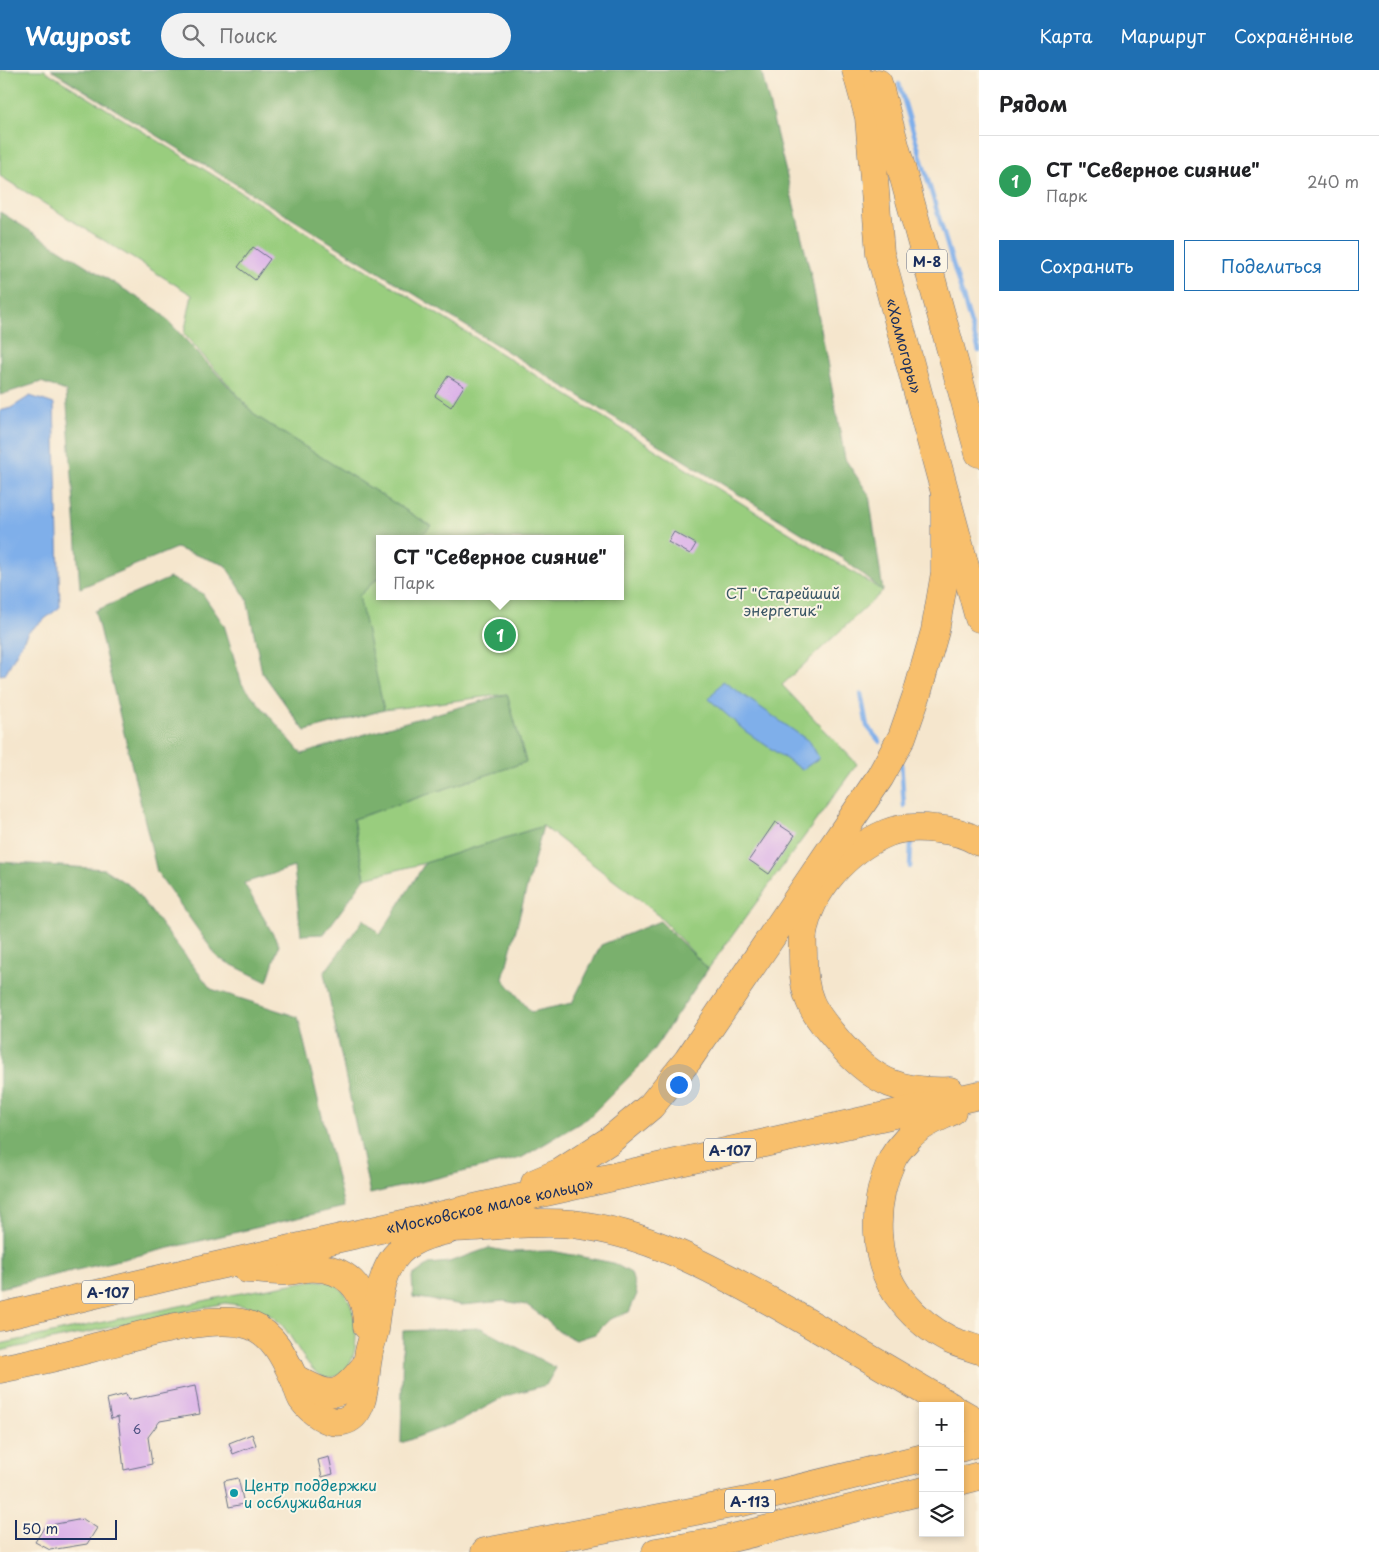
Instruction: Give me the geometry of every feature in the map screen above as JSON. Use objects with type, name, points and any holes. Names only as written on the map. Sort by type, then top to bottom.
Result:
[{"type":"highway","name":"«Холмогоры»","points":[[856,70],[868,117],[880,253],[979,618]]},
{"type":"highway","name":"М-8","points":[[875,70],[979,453]]},
{"type":"highway","points":[[482,1206],[561,1172],[609,1141],[651,1106],[688,1060],[880,777],[902,737],[936,631],[944,573],[946,496]]},
{"type":"highway","points":[[979,842],[949,830],[920,827],[889,832],[860,848],[833,871],[813,904],[803,933],[802,974],[810,1002],[830,1032],[855,1060],[877,1077],[902,1088],[926,1092],[979,1089]]},
{"type":"highway","points":[[979,1096],[920,1127],[892,1158],[882,1184],[878,1212],[878,1243],[887,1276],[902,1301],[925,1324],[950,1340],[979,1350]]},
{"type":"highway","name":"«Московское малое кольцо»","points":[[0,1317],[482,1206],[979,1096]]},
{"type":"highway","points":[[392,1227],[459,1228],[502,1224],[571,1224],[624,1233],[709,1267],[818,1328],[943,1402]]},
{"type":"highway","points":[[294,1378],[322,1393],[342,1390],[348,1385],[367,1360],[383,1278],[395,1256],[414,1240],[459,1228]]},
{"type":"highway","points":[[0,1369],[177,1328],[211,1322],[232,1322],[244,1324],[268,1336],[284,1358],[301,1398],[318,1415],[332,1421],[344,1421],[352,1416],[360,1407],[364,1394],[367,1360],[366,1306],[360,1292],[346,1277],[323,1268],[286,1271],[216,1267]]},
{"type":"highway","points":[[964,1414],[979,1423]]},
{"type":"highway","points":[[963,1447],[979,1442]]},
{"type":"highway","name":"А-113","points":[[485,1552],[748,1501],[919,1459]]},
{"type":"highway","name":"А-113","points":[[656,1552],[705,1547],[919,1492]]},
{"type":"green space","name":"СТ \"Старейший энергетик\"","points":[[0,70],[44,70],[883,591],[782,685],[857,764],[708,969],[655,912],[543,826],[425,863],[365,878],[353,819],[526,762],[507,694],[384,710],[305,731],[262,672],[271,629],[359,596],[376,580],[376,600],[624,600],[624,535],[422,535],[431,526],[256,416],[184,334],[192,295],[0,176]]},
{"type":"green space","points":[[51,70],[761,70],[811,275],[845,459],[869,495],[883,591],[842,558]]},
{"type":"green space","points":[[0,212],[159,311],[256,416],[431,526],[422,535],[376,535],[376,580],[359,596],[384,710],[305,731],[262,672],[247,599],[225,565],[176,548],[80,588],[66,391],[41,382],[0,395]]},
{"type":"green space","points":[[170,578],[202,593],[224,625],[242,684],[302,754],[388,727],[507,694],[526,762],[353,819],[365,878],[324,934],[301,935],[294,867],[244,883],[279,945],[267,982],[218,958],[157,872],[95,611]]},
{"type":"green space","points":[[543,826],[503,979],[531,1012],[572,1003],[601,945],[660,921],[708,969],[647,1059],[588,1118],[521,1158],[370,1194],[324,973],[364,919],[380,935],[425,863]]},
{"type":"green space","points":[[0,862],[104,869],[133,888],[211,989],[298,1017],[344,1207],[0,1288]]},
{"type":"green space","points":[[489,1248],[510,1252],[552,1251],[613,1263],[631,1273],[637,1294],[629,1312],[610,1319],[595,1334],[576,1340],[558,1331],[527,1305],[504,1301],[462,1305],[413,1297],[412,1276],[429,1264],[449,1262]]},
{"type":"green space","points":[[314,1280],[333,1283],[343,1291],[351,1305],[355,1321],[356,1338],[354,1354],[348,1367],[338,1376],[325,1377],[313,1369],[284,1328],[273,1317],[254,1308],[225,1303],[0,1351],[0,1344],[236,1294]]},
{"type":"green space","points":[[481,1328],[556,1368],[546,1385],[506,1396],[460,1421],[401,1443],[403,1331]]},
{"type":"water","points":[[30,396],[54,404],[60,607],[28,632],[5,674],[0,675],[0,411],[11,408]]},
{"type":"water","points":[[723,681],[810,742],[819,758],[802,770],[745,731],[709,699]]},
{"type":"building","points":[[253,247],[270,259],[255,280],[238,267]]},
{"type":"building","points":[[448,376],[464,386],[451,407],[435,396]]},
{"type":"building","points":[[674,532],[696,544],[690,554],[668,542]]},
{"type":"building","points":[[775,822],[795,835],[769,874],[749,860]]},
{"type":"building","points":[[195,1386],[200,1414],[160,1421],[148,1437],[152,1464],[124,1470],[118,1417],[111,1419],[107,1399],[126,1394],[128,1400]]},
{"type":"building","points":[[252,1434],[256,1445],[233,1454],[229,1443]]},
{"type":"building","points":[[329,1457],[333,1474],[322,1477],[318,1460]]},
{"type":"building","name":"Центр поддержки и осблуживания","points":[[238,1478],[244,1504],[229,1507],[224,1481]]},
{"type":"building","points":[[83,1519],[97,1528],[87,1544],[50,1550],[35,1542],[45,1526]]},
{"type":"waterway","points":[[899,84],[979,351]]},
{"type":"waterway","points":[[861,694],[867,726],[880,742]]},
{"type":"waterway","points":[[901,762],[904,806]]},
{"type":"waterway","points":[[910,867],[911,843]]},
{"type":"place","name":"СТ \"Северное сияние\"","points":[[500,635]]},
{"type":"place","name":"Центр поддержки и осблуживания","points":[[234,1493]]}]
